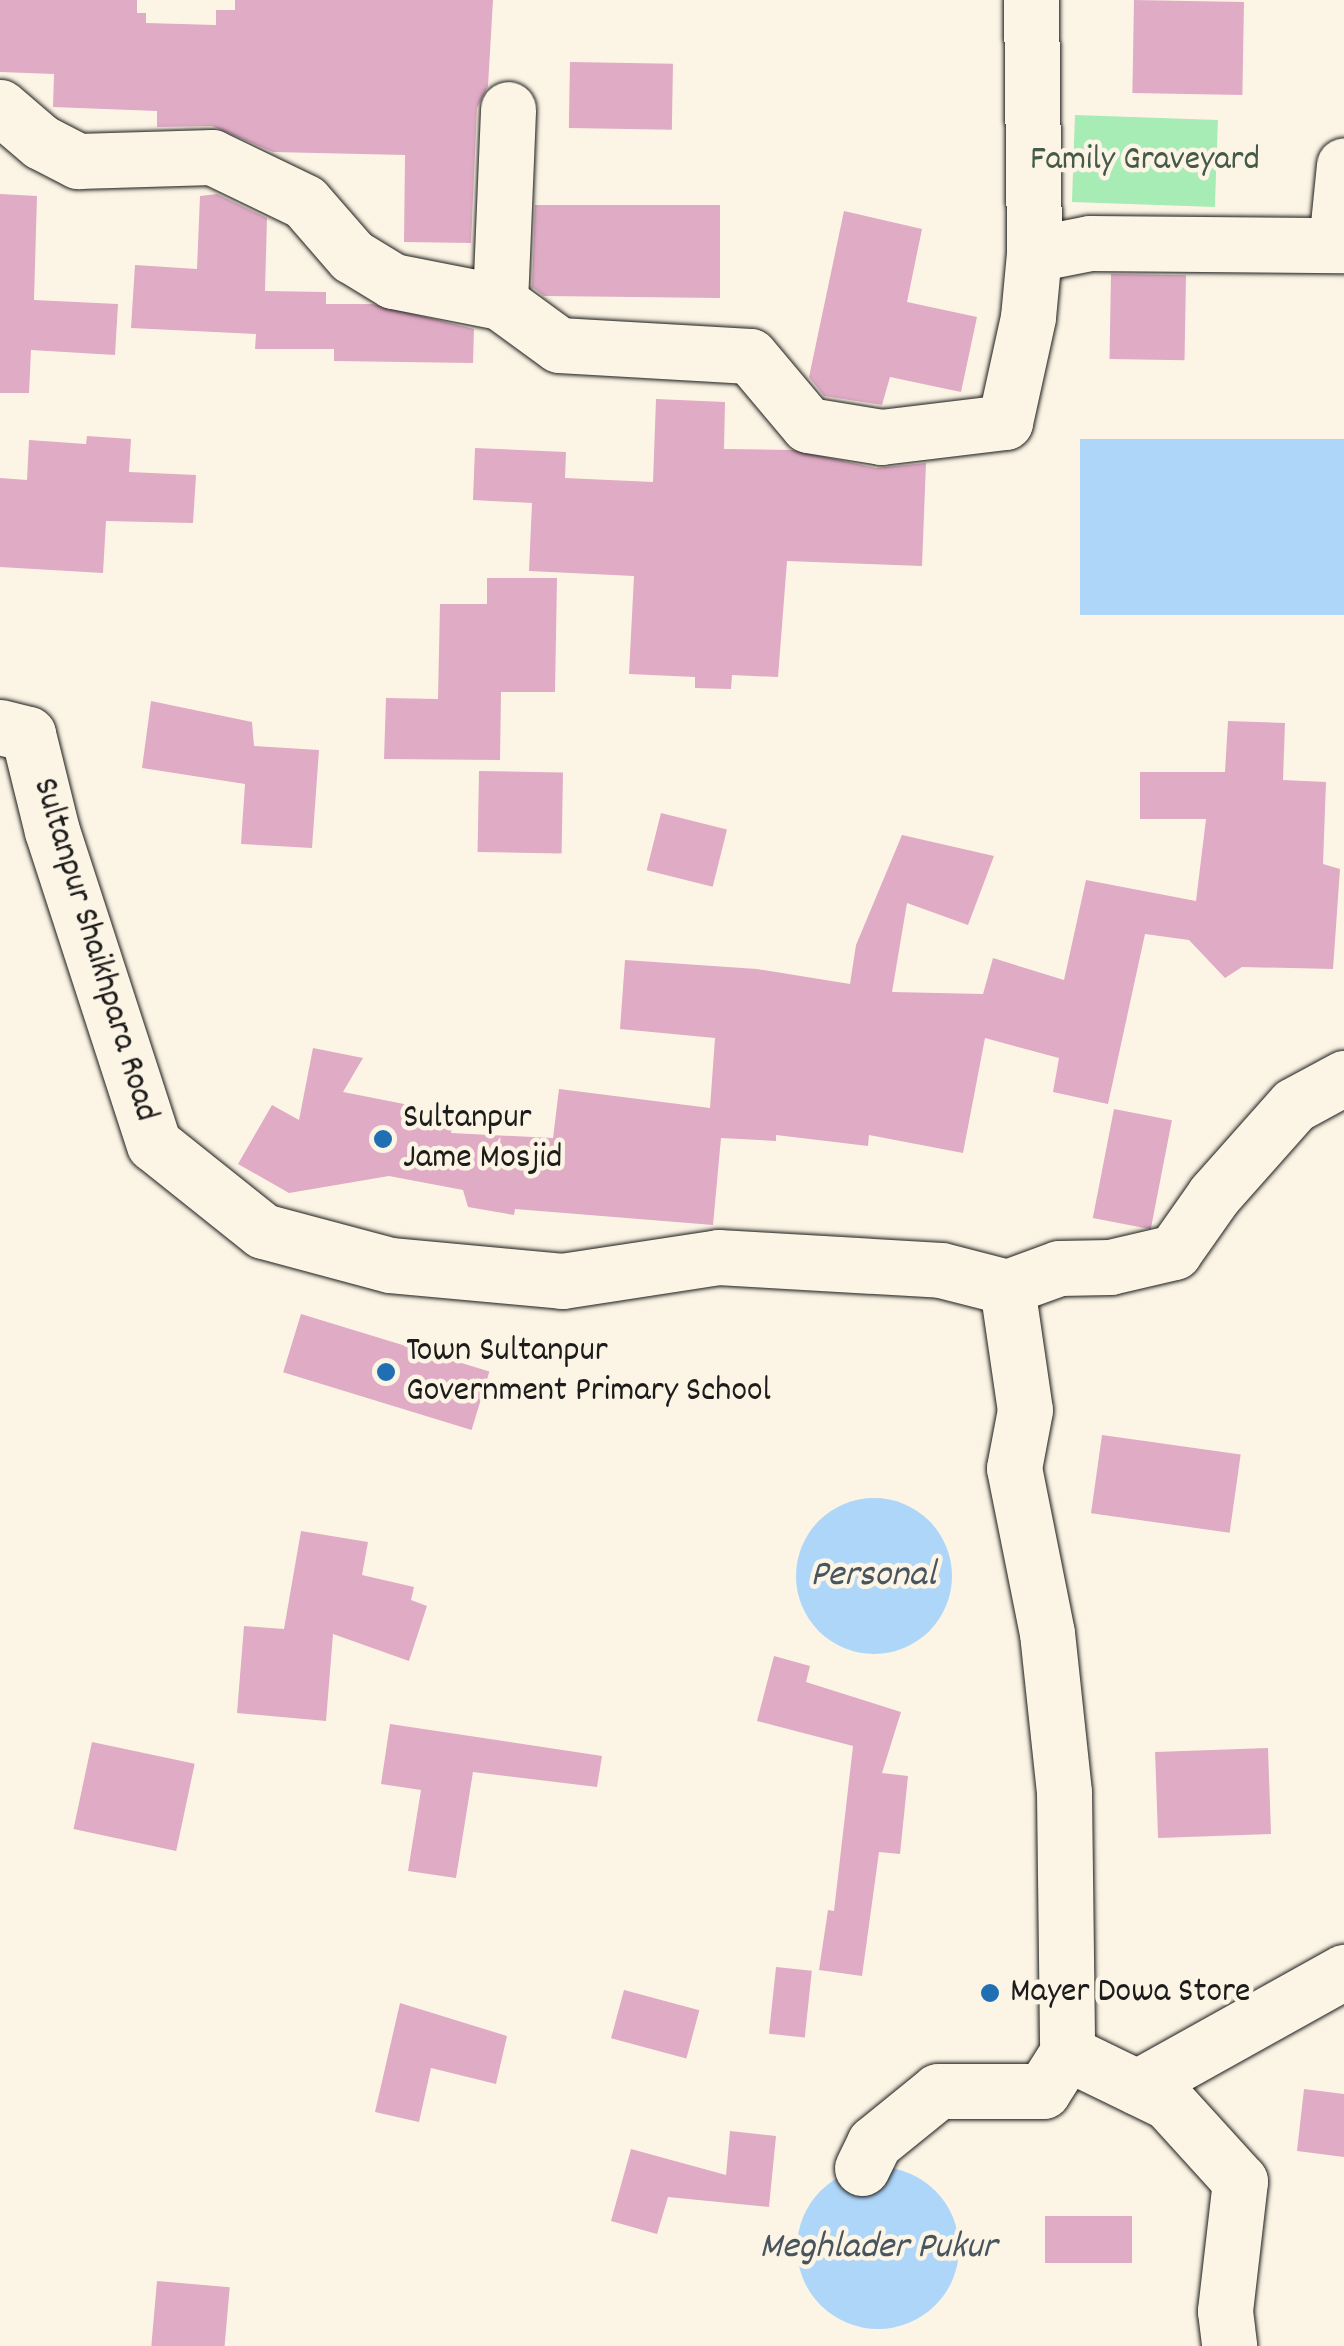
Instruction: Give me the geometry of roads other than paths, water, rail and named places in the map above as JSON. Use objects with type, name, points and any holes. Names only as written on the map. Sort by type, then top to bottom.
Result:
[{"type":"street","points":[[0,107],[41,142],[78,161],[212,158],[305,202],[352,256],[393,281],[500,302],[559,345],[750,356],[808,424],[881,437],[1005,422],[1028,317],[1034,254],[1031,0]]},
{"type":"street","points":[[500,302],[508,109]]},
{"type":"street","points":[[1034,254],[1090,243],[1340,244],[1344,165]]},
{"type":"street","name":"Sultanpur Shaikhpara Road","points":[[0,727],[28,734],[52,831],[154,1144],[263,1230],[390,1265],[562,1281],[718,1257],[941,1270],[1007,1287]]},
{"type":"street","points":[[862,2168],[874,2143],[938,2091],[1043,2091],[1067,2053],[1064,1794],[1047,1633],[1014,1468],[1026,1410],[1007,1287],[1059,1268],[1110,1267],[1174,1252],[1214,1194],[1294,1105],[1344,1078]]},
{"type":"street","points":[[1137,2087],[1344,1972]]},
{"type":"street","points":[[1067,2053],[1168,2102],[1240,2181],[1224,2311],[1229,2346]]},
{"type":"street","points":[[1244,2346],[1239,2310],[1252,2182]]},
{"type":"water","points":[[1080,439],[1344,439],[1344,615],[1080,615]]},
{"type":"water","name":"Personal","points":[[874,1498],[904,1503],[930,1520],[947,1546],[952,1576],[947,1606],[930,1632],[904,1649],[874,1654],[844,1649],[818,1632],[801,1606],[796,1576],[801,1546],[818,1520],[844,1503]]},
{"type":"water","name":"Meghlader Pukur","points":[[878,2167],[909,2173],[935,2191],[953,2217],[959,2248],[953,2279],[935,2305],[909,2323],[878,2329],[847,2323],[821,2305],[803,2279],[797,2248],[803,2217],[821,2191],[847,2173]]},
{"type":"place","name":"Sultanpur Jame Mosjid","points":[[383,1139]]},
{"type":"place","name":"Town Sultanpur Government Primary School","points":[[386,1372]]},
{"type":"place","name":"Mayer Dowa Store","points":[[990,1993]]},
{"type":"park label","name":"Family Graveyard","points":[[1145,161]]}]
